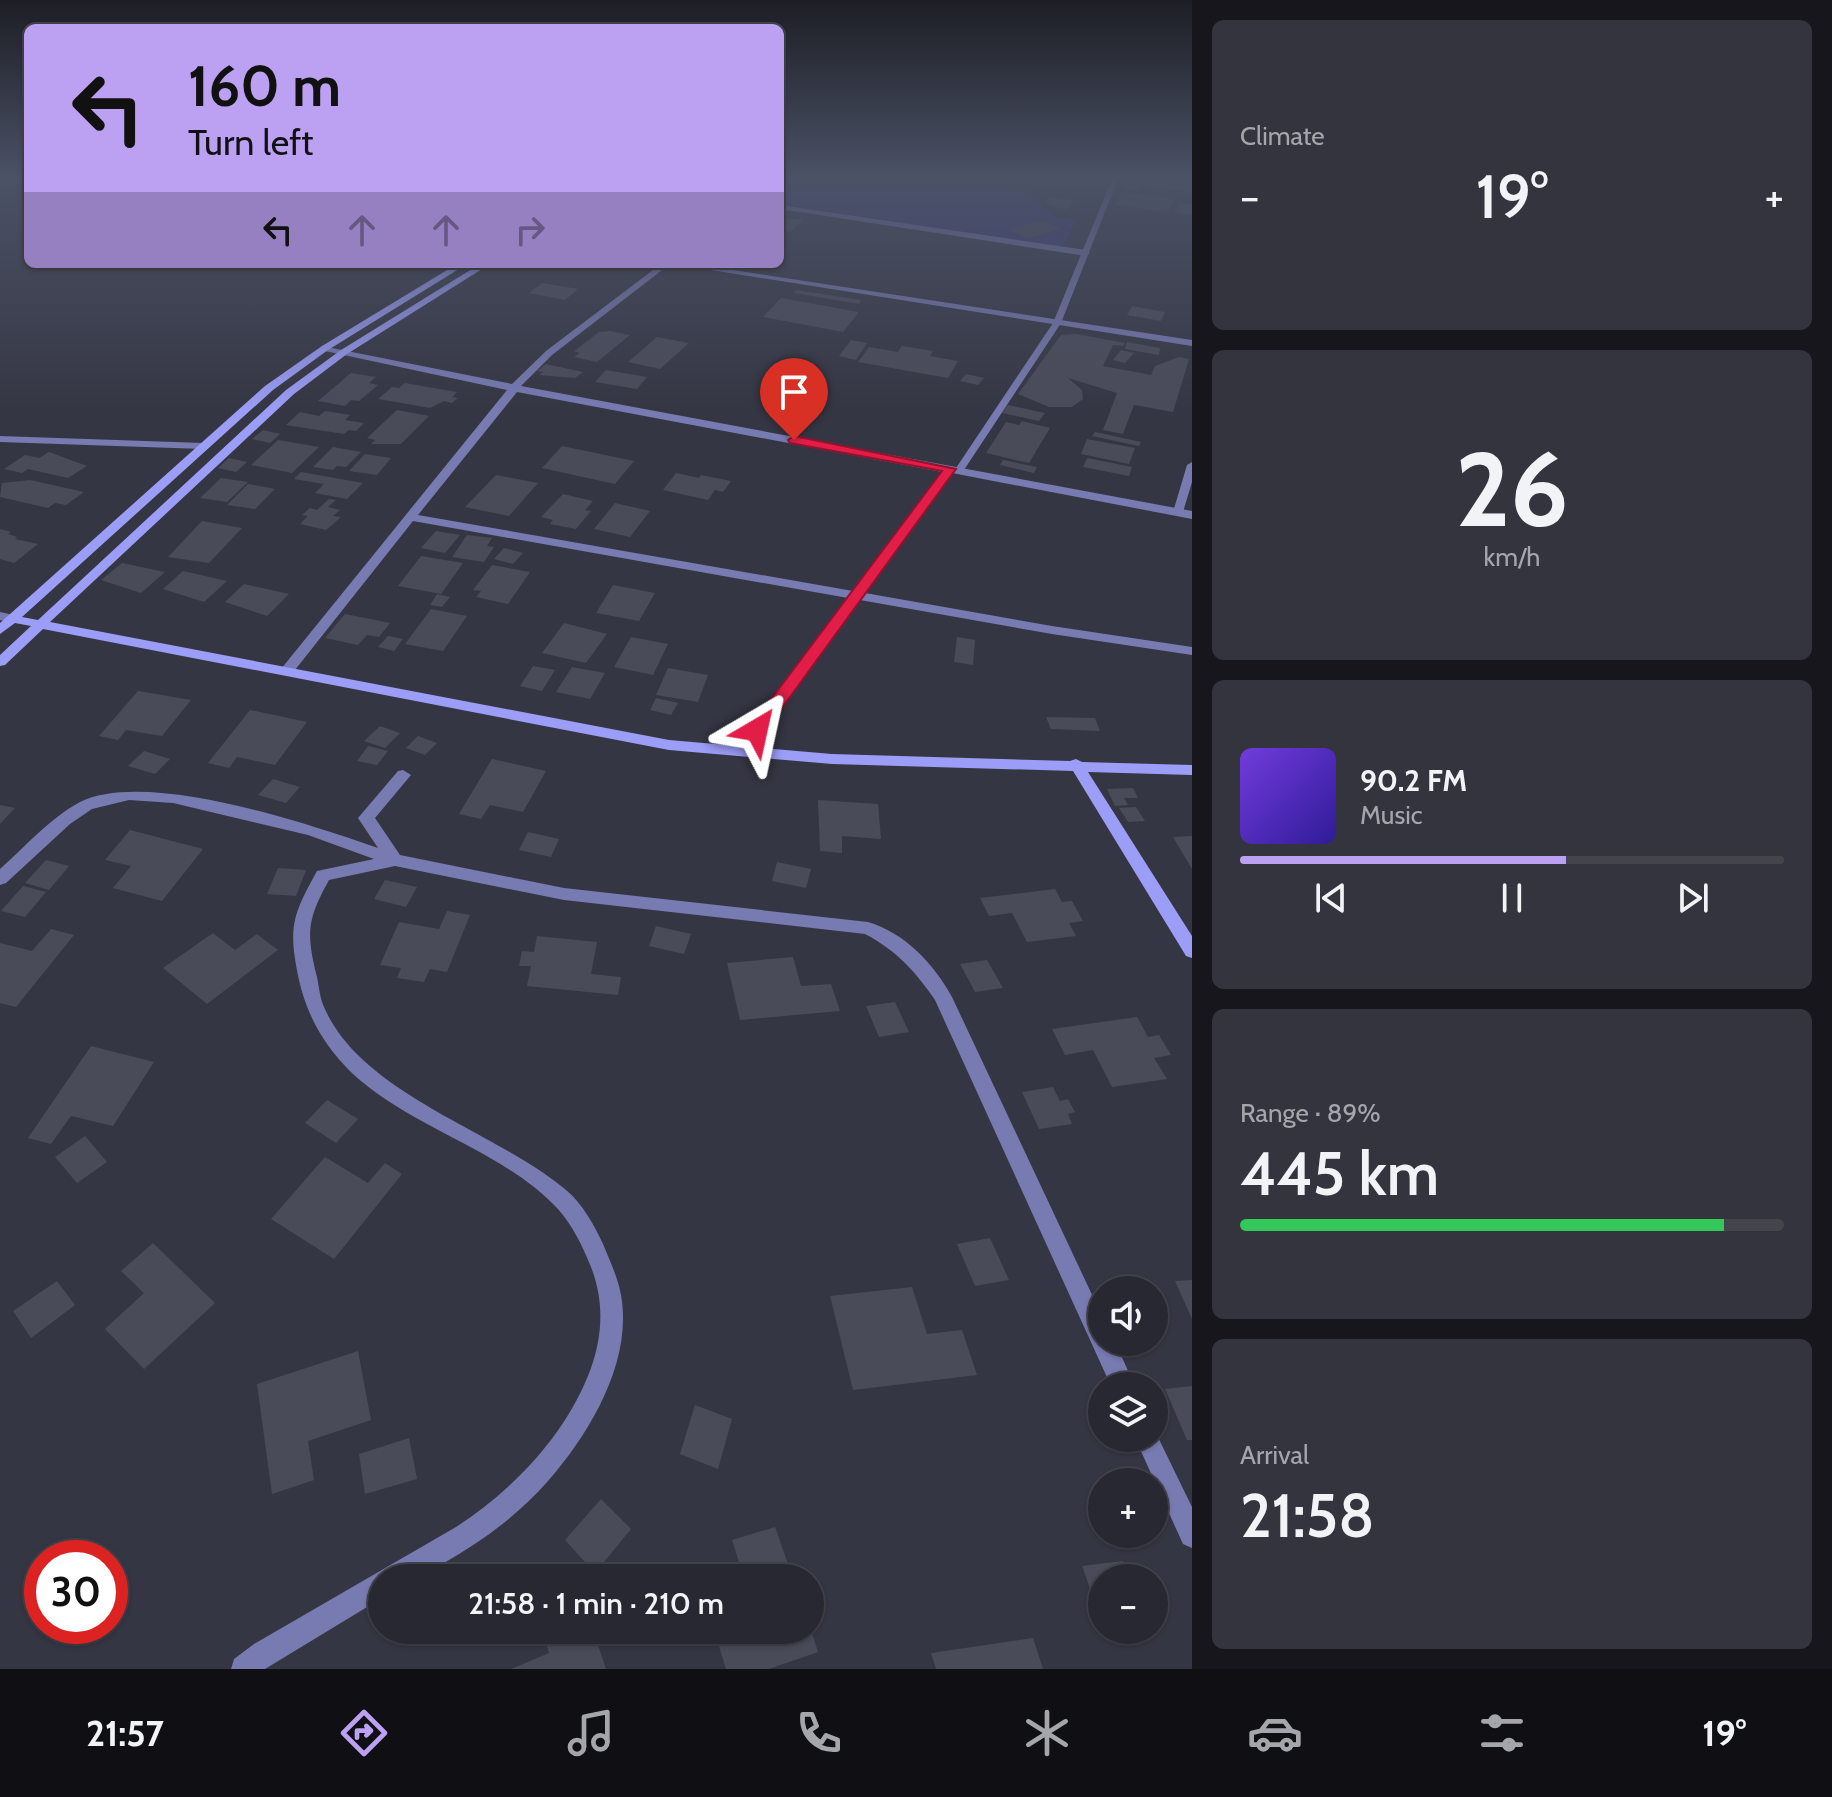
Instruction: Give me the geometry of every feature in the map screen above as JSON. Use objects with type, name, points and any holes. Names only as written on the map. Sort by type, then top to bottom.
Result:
[{"type":"main road","points":[[0,630],[7,617],[269,388],[325,348],[456,268]]},
{"type":"main road","points":[[0,662],[258,419],[344,352],[479,268]]},
{"type":"main road","points":[[430,284],[447,287]]},
{"type":"main road","points":[[7,617],[599,733],[741,753],[1192,770]]},
{"type":"main road","points":[[1076,764],[1192,951]]},
{"type":"street","points":[[286,672],[514,388],[549,353],[661,268]]},
{"type":"street","points":[[703,268],[1192,343]]},
{"type":"street","points":[[325,348],[514,388],[1192,515]]},
{"type":"street","points":[[0,439],[203,446]]},
{"type":"street","points":[[741,753],[856,594],[954,470]]},
{"type":"street","points":[[410,517],[1192,651]]},
{"type":"street","points":[[395,860],[366,818],[403,775]]},
{"type":"street","points":[[0,879],[64,820],[87,805],[129,795],[173,798],[311,830],[395,860],[564,894],[868,928],[894,940],[917,959],[943,997],[1088,1311]]},
{"type":"street","points":[[395,860],[323,875],[301,924],[306,988],[319,1015],[343,1052],[372,1080],[522,1169],[561,1197],[584,1227],[611,1299],[610,1337],[601,1368],[585,1407],[553,1457],[505,1507],[415,1564]]},
{"type":"street","points":[[1153,1452],[1192,1535]]},
{"type":"street","points":[[244,1669],[263,1653],[368,1592]]},
{"type":"lane","points":[[954,470],[1057,323],[1084,257]]},
{"type":"lane","points":[[1178,512],[1192,465]]},
{"type":"building","points":[[542,283],[578,289],[565,300],[529,293]]},
{"type":"building","points":[[797,290],[861,300],[859,304],[794,293]]},
{"type":"building","points":[[781,298],[859,312],[843,332],[763,317]]},
{"type":"building","points":[[1132,306],[1165,312],[1161,321],[1127,315]]},
{"type":"building","points":[[599,332],[630,335],[597,362],[574,357],[580,353],[574,351]]},
{"type":"building","points":[[1076,334],[1125,343],[1123,346],[1113,345],[1103,366],[1151,375],[1155,366],[1179,357],[1189,359],[1173,412],[1134,405],[1123,434],[1103,430],[1117,393],[1068,378],[1082,390],[1083,399],[1072,407],[1049,407],[1018,394],[1061,335]]},
{"type":"building","points":[[657,337],[689,343],[660,369],[628,362]]},
{"type":"building","points":[[851,340],[867,343],[856,360],[839,356]]},
{"type":"building","points":[[1127,342],[1160,348],[1159,355],[1125,349]]},
{"type":"building","points":[[902,346],[933,351],[930,356],[958,361],[948,378],[858,362],[869,347],[898,352]]},
{"type":"building","points":[[1121,350],[1134,353],[1125,363],[1113,360]]},
{"type":"building","points":[[546,364],[583,372],[575,378],[539,375],[543,372],[537,371]]},
{"type":"building","points":[[606,370],[647,377],[637,389],[595,382]]},
{"type":"building","points":[[351,373],[376,377],[369,383],[378,385],[359,401],[351,400],[345,406],[318,401]]},
{"type":"building","points":[[966,374],[984,378],[978,385],[960,381]]},
{"type":"building","points":[[405,383],[457,392],[452,397],[458,398],[452,403],[444,401],[430,408],[378,399],[392,387],[399,388]]},
{"type":"building","points":[[1008,405],[1045,413],[1039,421],[1002,413]]},
{"type":"building","points":[[397,410],[429,416],[401,444],[371,444],[375,440],[367,438]]},
{"type":"building","points":[[325,411],[350,415],[345,420],[364,423],[356,431],[349,430],[344,434],[286,425],[300,412],[319,416]]},
{"type":"building","points":[[1022,421],[1050,428],[1029,463],[986,453],[1006,422],[1019,425]]},
{"type":"building","points":[[263,430],[280,434],[270,443],[252,439]]},
{"type":"building","points":[[1095,432],[1141,442],[1139,446],[1092,436]]},
{"type":"building","points":[[1087,439],[1135,448],[1129,464],[1081,454]]},
{"type":"building","points":[[278,440],[319,447],[292,473],[251,465]]},
{"type":"building","points":[[562,446],[634,461],[615,484],[542,468]]},
{"type":"building","points":[[333,447],[361,452],[346,467],[337,466],[333,470],[313,467]]},
{"type":"building","points":[[49,452],[87,466],[68,478],[28,469],[22,473],[4,469],[25,455],[39,458]]},
{"type":"building","points":[[365,454],[391,458],[377,475],[349,471]]},
{"type":"building","points":[[229,458],[247,462],[236,472],[218,468]]},
{"type":"building","points":[[1087,458],[1132,467],[1129,476],[1083,467]]},
{"type":"building","points":[[1003,460],[1037,467],[1034,473],[1000,465]]},
{"type":"building","points":[[301,472],[363,483],[347,499],[315,493],[324,484],[294,479]]},
{"type":"building","points":[[676,473],[731,481],[723,492],[715,490],[708,500],[663,490]]},
{"type":"building","points":[[496,475],[538,483],[509,516],[465,507]]},
{"type":"building","points":[[221,478],[248,482],[227,502],[200,498]]},
{"type":"building","points":[[30,480],[84,492],[66,505],[55,503],[48,508],[0,497],[2,483]]},
{"type":"building","points":[[248,484],[275,489],[255,509],[227,505]]},
{"type":"building","points":[[563,494],[593,501],[585,510],[591,511],[576,529],[550,524],[553,520],[541,517]]},
{"type":"building","points":[[329,499],[336,500],[328,507],[340,510],[333,516],[341,517],[326,530],[300,524],[308,516],[302,515],[310,508],[317,510]]},
{"type":"building","points":[[615,503],[650,511],[630,537],[594,529]]},
{"type":"building","points":[[202,521],[242,528],[209,563],[168,557]]},
{"type":"building","points":[[0,529],[11,532],[8,534],[17,537],[15,539],[38,544],[14,563],[0,559]]},
{"type":"building","points":[[436,531],[460,535],[445,553],[421,548]]},
{"type":"building","points":[[467,535],[492,538],[487,546],[494,547],[484,562],[452,557]]},
{"type":"building","points":[[504,548],[523,553],[513,564],[494,559]]},
{"type":"building","points":[[421,556],[463,563],[441,594],[398,586]]},
{"type":"building","points":[[122,563],[165,572],[141,593],[101,580]]},
{"type":"building","points":[[492,565],[530,572],[508,604],[476,597],[481,591],[473,590]]},
{"type":"building","points":[[183,571],[227,581],[204,602],[163,589]]},
{"type":"building","points":[[244,584],[289,594],[267,616],[225,602]]},
{"type":"building","points":[[613,585],[655,593],[639,621],[596,613]]},
{"type":"building","points":[[437,594],[450,597],[442,607],[430,605]]},
{"type":"building","points":[[431,609],[467,616],[443,651],[405,644]]},
{"type":"building","points":[[345,614],[390,623],[379,637],[367,635],[358,645],[325,638]]},
{"type":"building","points":[[564,623],[607,634],[586,663],[542,653]]},
{"type":"building","points":[[388,636],[403,639],[394,651],[378,647]]},
{"type":"building","points":[[631,637],[668,644],[653,675],[614,667]]},
{"type":"building","points":[[957,637],[975,640],[973,665],[954,662]]},
{"type":"building","points":[[533,666],[555,670],[542,691],[520,686]]},
{"type":"building","points":[[572,667],[605,673],[590,699],[556,692]]},
{"type":"building","points":[[668,668],[708,675],[698,702],[656,695]]},
{"type":"building","points":[[138,691],[191,700],[162,736],[126,730],[118,740],[99,736]]},
{"type":"building","points":[[656,698],[678,703],[671,715],[650,710]]},
{"type":"building","points":[[250,710],[307,722],[275,765],[237,757],[229,768],[208,763]]},
{"type":"building","points":[[1046,717],[1095,718],[1100,731],[1051,729]]},
{"type":"building","points":[[380,726],[400,733],[385,748],[364,741]]},
{"type":"building","points":[[418,736],[437,743],[425,755],[406,748]]},
{"type":"building","points":[[368,746],[388,751],[377,765],[357,761]]},
{"type":"building","points":[[144,751],[170,759],[155,774],[128,766]]},
{"type":"building","points":[[492,759],[546,771],[523,812],[490,805],[481,819],[459,814]]},
{"type":"building","points":[[273,779],[300,787],[286,803],[258,795]]},
{"type":"building","points":[[1133,788],[1138,798],[1124,798],[1128,805],[1115,806],[1107,789]]},
{"type":"building","points":[[818,800],[878,804],[881,839],[842,836],[842,853],[820,851]]},
{"type":"building","points":[[0,805],[15,808],[0,824]]},
{"type":"building","points":[[1136,807],[1145,821],[1128,822],[1119,808]]},
{"type":"building","points":[[130,830],[203,849],[162,901],[113,888],[131,866],[105,860]]},
{"type":"building","points":[[528,832],[559,839],[551,857],[519,850]]},
{"type":"building","points":[[1192,836],[1192,869],[1173,837]]},
{"type":"building","points":[[46,860],[69,866],[49,890],[25,883]]},
{"type":"building","points":[[777,862],[811,869],[806,888],[772,881]]},
{"type":"building","points":[[278,868],[306,870],[296,896],[267,894]]},
{"type":"building","points":[[385,880],[417,887],[406,907],[374,899]]},
{"type":"building","points":[[23,886],[46,892],[25,917],[1,911]]},
{"type":"building","points":[[1055,889],[1062,902],[1072,901],[1083,921],[1069,923],[1076,936],[1027,942],[1012,913],[989,916],[980,898]]},
{"type":"building","points":[[447,911],[470,915],[447,972],[430,969],[424,982],[397,978],[401,968],[380,965],[399,922],[439,929]]},
{"type":"building","points":[[656,926],[691,934],[684,954],[649,946]]},
{"type":"building","points":[[51,929],[74,935],[16,1007],[0,1003],[0,943],[32,951]]},
{"type":"building","points":[[213,933],[235,950],[257,934],[278,950],[207,1004],[163,968]]},
{"type":"building","points":[[537,936],[597,942],[591,974],[621,977],[618,995],[527,986],[531,966],[519,966],[522,951],[534,952]]},
{"type":"building","points":[[793,957],[801,986],[831,984],[840,1011],[740,1020],[727,963]]},
{"type":"building","points":[[987,960],[1003,988],[975,992],[960,964]]},
{"type":"building","points":[[895,1002],[909,1032],[879,1037],[866,1006]]},
{"type":"building","points":[[1137,1017],[1148,1037],[1159,1035],[1171,1055],[1154,1058],[1167,1079],[1112,1087],[1093,1050],[1065,1055],[1052,1029]]},
{"type":"building","points":[[91,1046],[154,1062],[113,1126],[71,1116],[51,1144],[28,1138]]},
{"type":"building","points":[[1053,1087],[1060,1101],[1068,1099],[1075,1112],[1068,1114],[1072,1124],[1039,1129],[1022,1092]]},
{"type":"building","points":[[327,1100],[358,1119],[336,1143],[305,1123]]},
{"type":"building","points":[[85,1136],[107,1162],[77,1183],[55,1157]]},
{"type":"building","points":[[325,1157],[368,1183],[385,1163],[402,1174],[334,1259],[271,1219]]},
{"type":"building","points":[[990,1238],[1009,1280],[975,1286],[957,1244]]},
{"type":"building","points":[[153,1243],[215,1303],[144,1369],[105,1329],[144,1293],[121,1271]]},
{"type":"building","points":[[1192,1280],[1192,1319],[1175,1281]]},
{"type":"building","points":[[57,1281],[75,1305],[31,1338],[13,1311]]},
{"type":"building","points":[[912,1287],[927,1334],[962,1330],[977,1375],[853,1390],[830,1296]]},
{"type":"building","points":[[358,1351],[371,1420],[308,1441],[314,1480],[272,1494],[257,1384]]},
{"type":"building","points":[[1192,1386],[1192,1440],[1187,1440],[1168,1396],[1168,1389]]},
{"type":"building","points":[[695,1405],[732,1419],[718,1469],[680,1454]]},
{"type":"building","points":[[409,1438],[417,1479],[365,1494],[359,1454]]},
{"type":"building","points":[[601,1499],[631,1529],[602,1564],[587,1564],[565,1540]]},
{"type":"building","points":[[775,1527],[788,1564],[740,1564],[732,1540]]},
{"type":"building","points":[[1088,1565],[1088,1582],[1082,1566]]},
{"type":"building","points":[[1033,1638],[1043,1669],[936,1669],[931,1653]]},
{"type":"building","points":[[546,1644],[598,1644],[606,1669],[511,1669],[549,1653]]},
{"type":"building","points":[[718,1644],[815,1644],[818,1652],[769,1669],[726,1669]]},
{"type":"route","points":[[757,730],[950,469],[794,440]]}]
